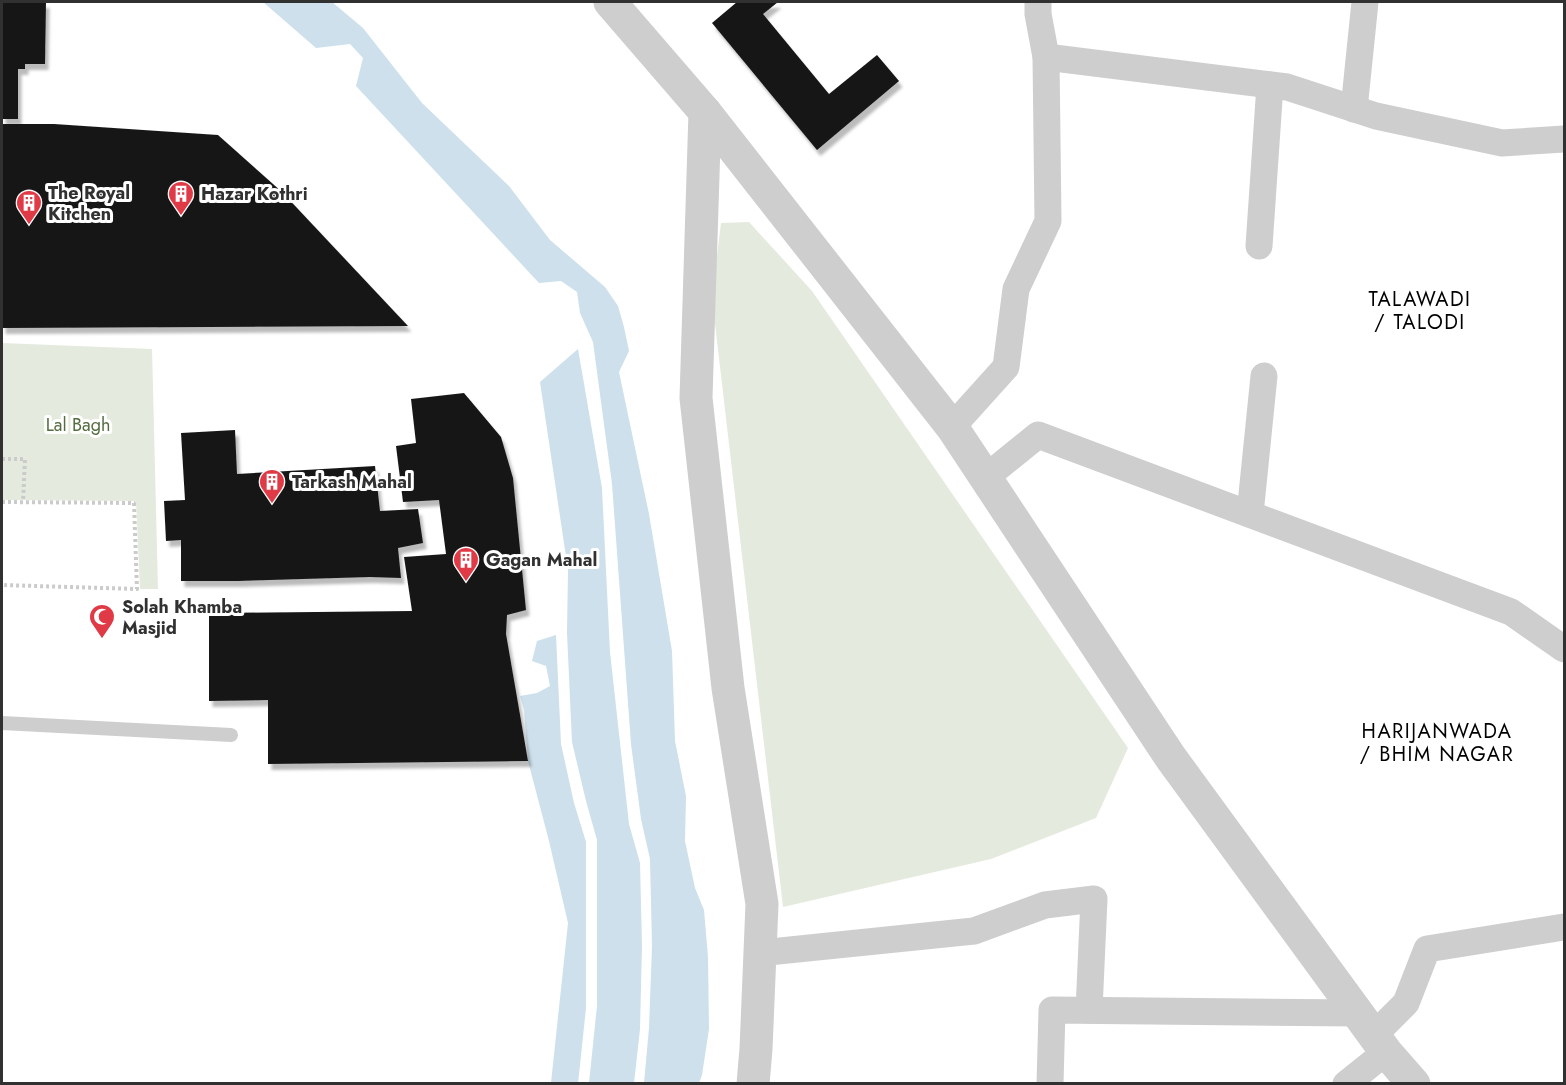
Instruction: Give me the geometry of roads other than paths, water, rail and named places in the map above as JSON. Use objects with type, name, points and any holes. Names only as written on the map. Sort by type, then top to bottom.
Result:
[{"type":"street","points":[[610,2],[705,112],[952,427],[1171,758],[1372,1034],[1414,1083]]},
{"type":"street","points":[[952,427],[1006,367],[1016,289],[1048,221],[1046,57],[1038,2]]},
{"type":"street","points":[[1354,109],[1365,2]]},
{"type":"street","points":[[1046,57],[1287,87],[1376,116],[1502,143],[1564,139]]},
{"type":"street","points":[[1259,246],[1270,85]]},
{"type":"street","points":[[705,112],[696,398],[728,688],[762,904],[753,1083]]},
{"type":"street","points":[[1250,514],[1264,376]]},
{"type":"street","points":[[985,478],[1038,435],[1511,612],[1564,649]]},
{"type":"street","points":[[760,953],[974,931],[1044,905],[1094,899],[1089,1010]]},
{"type":"street","points":[[1346,1083],[1372,1034],[1406,1003],[1427,949],[1564,927]]},
{"type":"street","points":[[1050,1083],[1052,1010],[1089,1010],[1372,1034]]},
{"type":"lane","points":[[2,723],[231,735]]},
{"type":"water","points":[[263,2],[332,2],[363,28],[422,103],[509,186],[550,240],[605,287],[618,306],[629,351],[619,372],[649,514],[672,651],[675,741],[686,796],[685,841],[695,888],[704,910],[708,957],[709,1029],[699,1083],[644,1083],[652,946],[650,859],[641,819],[631,744],[612,484],[593,342],[580,313],[577,292],[561,281],[539,283],[356,86],[363,58],[350,44],[316,48]]},
{"type":"water","points":[[578,349],[602,488],[610,652],[629,824],[640,863],[642,946],[640,1029],[634,1083],[589,1083],[597,1006],[597,840],[572,742],[567,633],[568,570],[540,382]]},
{"type":"water","points":[[556,635],[561,744],[574,803],[586,842],[586,1008],[578,1084],[551,1083],[568,923],[528,761],[524,710],[520,696],[537,693],[550,686],[546,666],[532,661],[537,641]]},
{"type":"place","name":"Hazar Kothri","points":[[181,217]]},
{"type":"place","name":"The Royal Kitchen","points":[[29,226]]},
{"type":"place","name":"Tarkash Mahal","points":[[272,505]]},
{"type":"place","name":"Gagan Mahal","points":[[466,583]]},
{"type":"place","name":"Solah Khamba Masjid","points":[[102,640]]},
{"type":"district","name":"TALAWADI / TALODI","points":[[1420,310]]},
{"type":"district","name":"HARIJANWADA / BHIM NAGAR","points":[[1437,742]]},
{"type":"park label","name":"Lal Bagh","points":[[78,425]]}]
